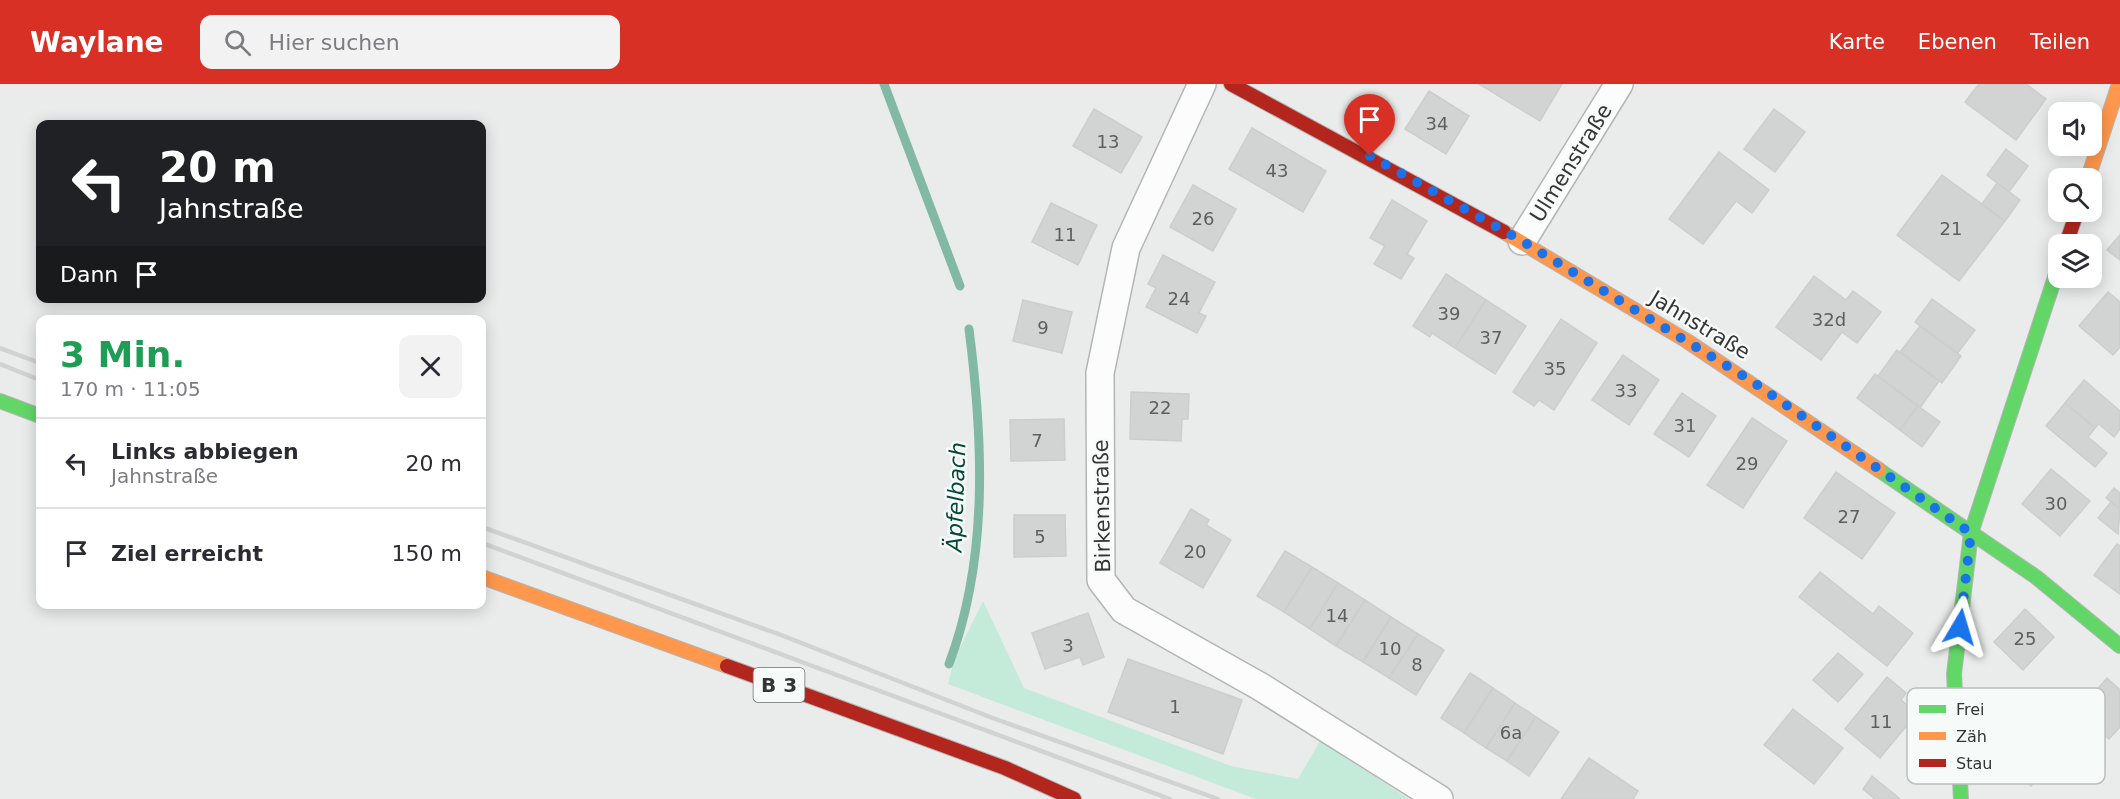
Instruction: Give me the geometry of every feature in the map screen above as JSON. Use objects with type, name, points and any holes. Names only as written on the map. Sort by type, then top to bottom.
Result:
[{"type":"street","name":"Birkenstraße","points":[[1202,84],[1126,248],[1102,362],[1100,373],[1101,580],[1124,610],[1261,687],[1439,799]]},
{"type":"street","name":"Jahnstraße","points":[[1231,84],[1370,156],[1522,241],[1750,380],[1971,533],[2035,574],[2087,615],[2120,645]]},
{"type":"street","name":"Ulmenstraße","points":[[1522,241],[1619,84]]},
{"type":"street","points":[[2091,168],[2119,84]]},
{"type":"street","points":[[1955,688],[1954,674],[1971,533],[2051,288]]},
{"type":"street","points":[[0,401],[36,414]]},
{"type":"street","name":"B 3","points":[[486,578],[1005,768],[1074,799]]},
{"type":"street","points":[[1960,784],[1961,799]]},
{"type":"green space","points":[[983,601],[1024,688],[1231,766],[1298,779],[1320,741],[1409,799],[1256,799],[948,684],[954,660]]},
{"type":"building","points":[[1479,84],[1562,84],[1540,121]]},
{"type":"building","points":[[1979,84],[2026,84],[2046,99],[2016,140],[1965,102]]},
{"type":"building","points":[[1429,91],[1469,116],[1446,154],[1405,129]]},
{"type":"building","points":[[1094,109],[1142,137],[1121,173],[1073,146]]},
{"type":"building","points":[[1774,109],[1805,132],[1775,172],[1744,149]]},
{"type":"building","points":[[1252,128],[1326,171],[1303,212],[1229,169]]},
{"type":"building","points":[[2006,149],[2028,166],[2009,192],[1987,175]]},
{"type":"building","points":[[1719,152],[1769,190],[1752,213],[1736,201],[1703,244],[1669,219]]},
{"type":"building","points":[[1942,175],[2005,221],[1959,281],[1897,235]]},
{"type":"building","points":[[1997,183],[2020,200],[2005,221],[1982,204]]},
{"type":"building","points":[[1193,185],[1236,209],[1213,251],[1170,227]]},
{"type":"building","points":[[1392,200],[1427,221],[1407,254],[1414,258],[1401,279],[1374,264],[1385,246],[1370,238]]},
{"type":"building","points":[[1051,203],[1097,225],[1078,265],[1032,242]]},
{"type":"building","points":[[2120,235],[2120,260],[2107,250]]},
{"type":"building","points":[[1163,255],[1215,282],[1199,313],[1206,316],[1197,333],[1146,307],[1156,288],[1148,284]]},
{"type":"building","points":[[1446,274],[1486,300],[1455,348],[1432,333],[1430,337],[1413,326]]},
{"type":"building","points":[[1814,276],[1846,300],[1853,291],[1881,312],[1857,343],[1842,332],[1821,360],[1776,327]]},
{"type":"building","points":[[2108,292],[2120,302],[2120,347],[2113,355],[2079,326]]},
{"type":"building","points":[[1932,299],[1975,330],[1957,354],[1915,322]]},
{"type":"building","points":[[1023,300],[1072,312],[1062,353],[1013,341]]},
{"type":"building","points":[[1486,300],[1526,326],[1495,374],[1455,348]]},
{"type":"building","points":[[1561,319],[1597,343],[1554,410],[1539,400],[1534,406],[1513,392]]},
{"type":"building","points":[[1920,326],[1961,356],[1942,383],[1900,352]]},
{"type":"building","points":[[1897,350],[1939,381],[1920,408],[1878,376]]},
{"type":"building","points":[[1623,355],[1659,380],[1629,425],[1592,400]]},
{"type":"building","points":[[1875,374],[1918,406],[1900,430],[1857,398]]},
{"type":"building","points":[[2084,380],[2120,411],[2120,429],[2114,437],[2099,424],[2095,428],[2065,403]]},
{"type":"building","points":[[1131,392],[1189,394],[1188,419],[1182,419],[1181,441],[1130,439]]},
{"type":"building","points":[[1682,393],[1716,416],[1689,457],[1654,434]]},
{"type":"building","points":[[2065,403],[2095,428],[2088,437],[2107,453],[2095,467],[2046,426]]},
{"type":"building","points":[[1918,406],[1940,422],[1922,447],[1900,430]]},
{"type":"building","points":[[1752,418],[1787,441],[1743,508],[1707,485]]},
{"type":"building","points":[[1064,419],[1065,460],[1011,461],[1010,420]]},
{"type":"building","points":[[2051,469],[2090,501],[2060,536],[2022,504]]},
{"type":"building","points":[[1836,472],[1895,513],[1862,559],[1804,518]]},
{"type":"building","points":[[2114,488],[2120,493],[2120,509],[2106,498]]},
{"type":"building","points":[[2111,502],[2120,509],[2118,534],[2098,518]]},
{"type":"building","points":[[1191,509],[1209,520],[1206,525],[1231,540],[1203,588],[1160,563]]},
{"type":"building","points":[[1014,515],[1065,515],[1066,556],[1014,557]]},
{"type":"building","points":[[2117,544],[2120,546],[2120,594],[2094,575]]},
{"type":"building","points":[[1285,551],[1312,567],[1284,612],[1257,596]]},
{"type":"building","points":[[1312,567],[1338,583],[1310,629],[1284,612]]},
{"type":"building","points":[[1820,572],[1873,614],[1879,606],[1913,633],[1887,666],[1799,597]]},
{"type":"building","points":[[1338,583],[1365,600],[1336,646],[1310,629]]},
{"type":"building","points":[[1365,600],[1391,617],[1363,662],[1336,646]]},
{"type":"building","points":[[2025,609],[2054,637],[2023,670],[1994,642]]},
{"type":"building","points":[[1088,613],[1104,657],[1083,665],[1080,657],[1045,669],[1032,633]]},
{"type":"building","points":[[1391,617],[1418,634],[1389,678],[1363,662]]},
{"type":"building","points":[[1418,634],[1444,650],[1416,695],[1389,678]]},
{"type":"building","points":[[1838,653],[1863,674],[1838,702],[1813,680]]},
{"type":"building","points":[[1128,659],[1242,700],[1223,754],[1108,712]]},
{"type":"building","points":[[1470,673],[1493,688],[1464,733],[1441,718]]},
{"type":"building","points":[[1887,677],[1906,693],[1901,700],[1907,705],[1907,725],[1880,758],[1845,729]]},
{"type":"building","points":[[2107,678],[2120,690],[2120,727],[2109,739],[2105,735],[2105,688],[2098,688]]},
{"type":"building","points":[[1493,688],[1515,703],[1486,748],[1464,733]]},
{"type":"building","points":[[1515,703],[1536,717],[1507,761],[1486,748]]},
{"type":"building","points":[[1793,709],[1843,748],[1814,784],[1764,745]]},
{"type":"building","points":[[1536,717],[1559,732],[1529,776],[1507,761]]},
{"type":"building","points":[[1589,758],[1638,791],[1633,799],[1561,799]]},
{"type":"building","points":[[1872,776],[1900,799],[1875,799],[1863,789]]},
{"type":"waterway","name":"Äpfelbach","points":[[884,84],[960,286]]},
{"type":"waterway","name":"Äpfelbach","points":[[949,664],[962,624],[977,540],[979,455],[969,329]]},
{"type":"railway","points":[[0,348],[36,362]]},
{"type":"railway","points":[[0,364],[36,378]]},
{"type":"railway","points":[[486,528],[781,635],[990,717],[1218,799]]},
{"type":"railway","points":[[486,544],[1170,799]]},
{"type":"traffic: fast","points":[[1955,688],[1954,674],[1971,533],[2051,288]]},
{"type":"traffic: fast","points":[[0,401],[36,414]]},
{"type":"traffic: fast","points":[[1879,470],[2036,577],[2120,646]]},
{"type":"traffic: fast","points":[[1960,784],[1961,799]]},
{"type":"traffic: slow","points":[[2091,168],[2119,84]]},
{"type":"traffic: slow","points":[[1504,232],[1687,341],[1879,470]]},
{"type":"traffic: slow","points":[[486,578],[727,666]]},
{"type":"traffic: jam","points":[[1231,84],[1504,232]]},
{"type":"traffic: jam","points":[[2069,234],[2074,222]]},
{"type":"traffic: jam","points":[[727,666],[1005,768],[1074,799]]},
{"type":"route","points":[[1370,156],[1522,241],[1750,380],[1971,533],[1960,627]]}]
